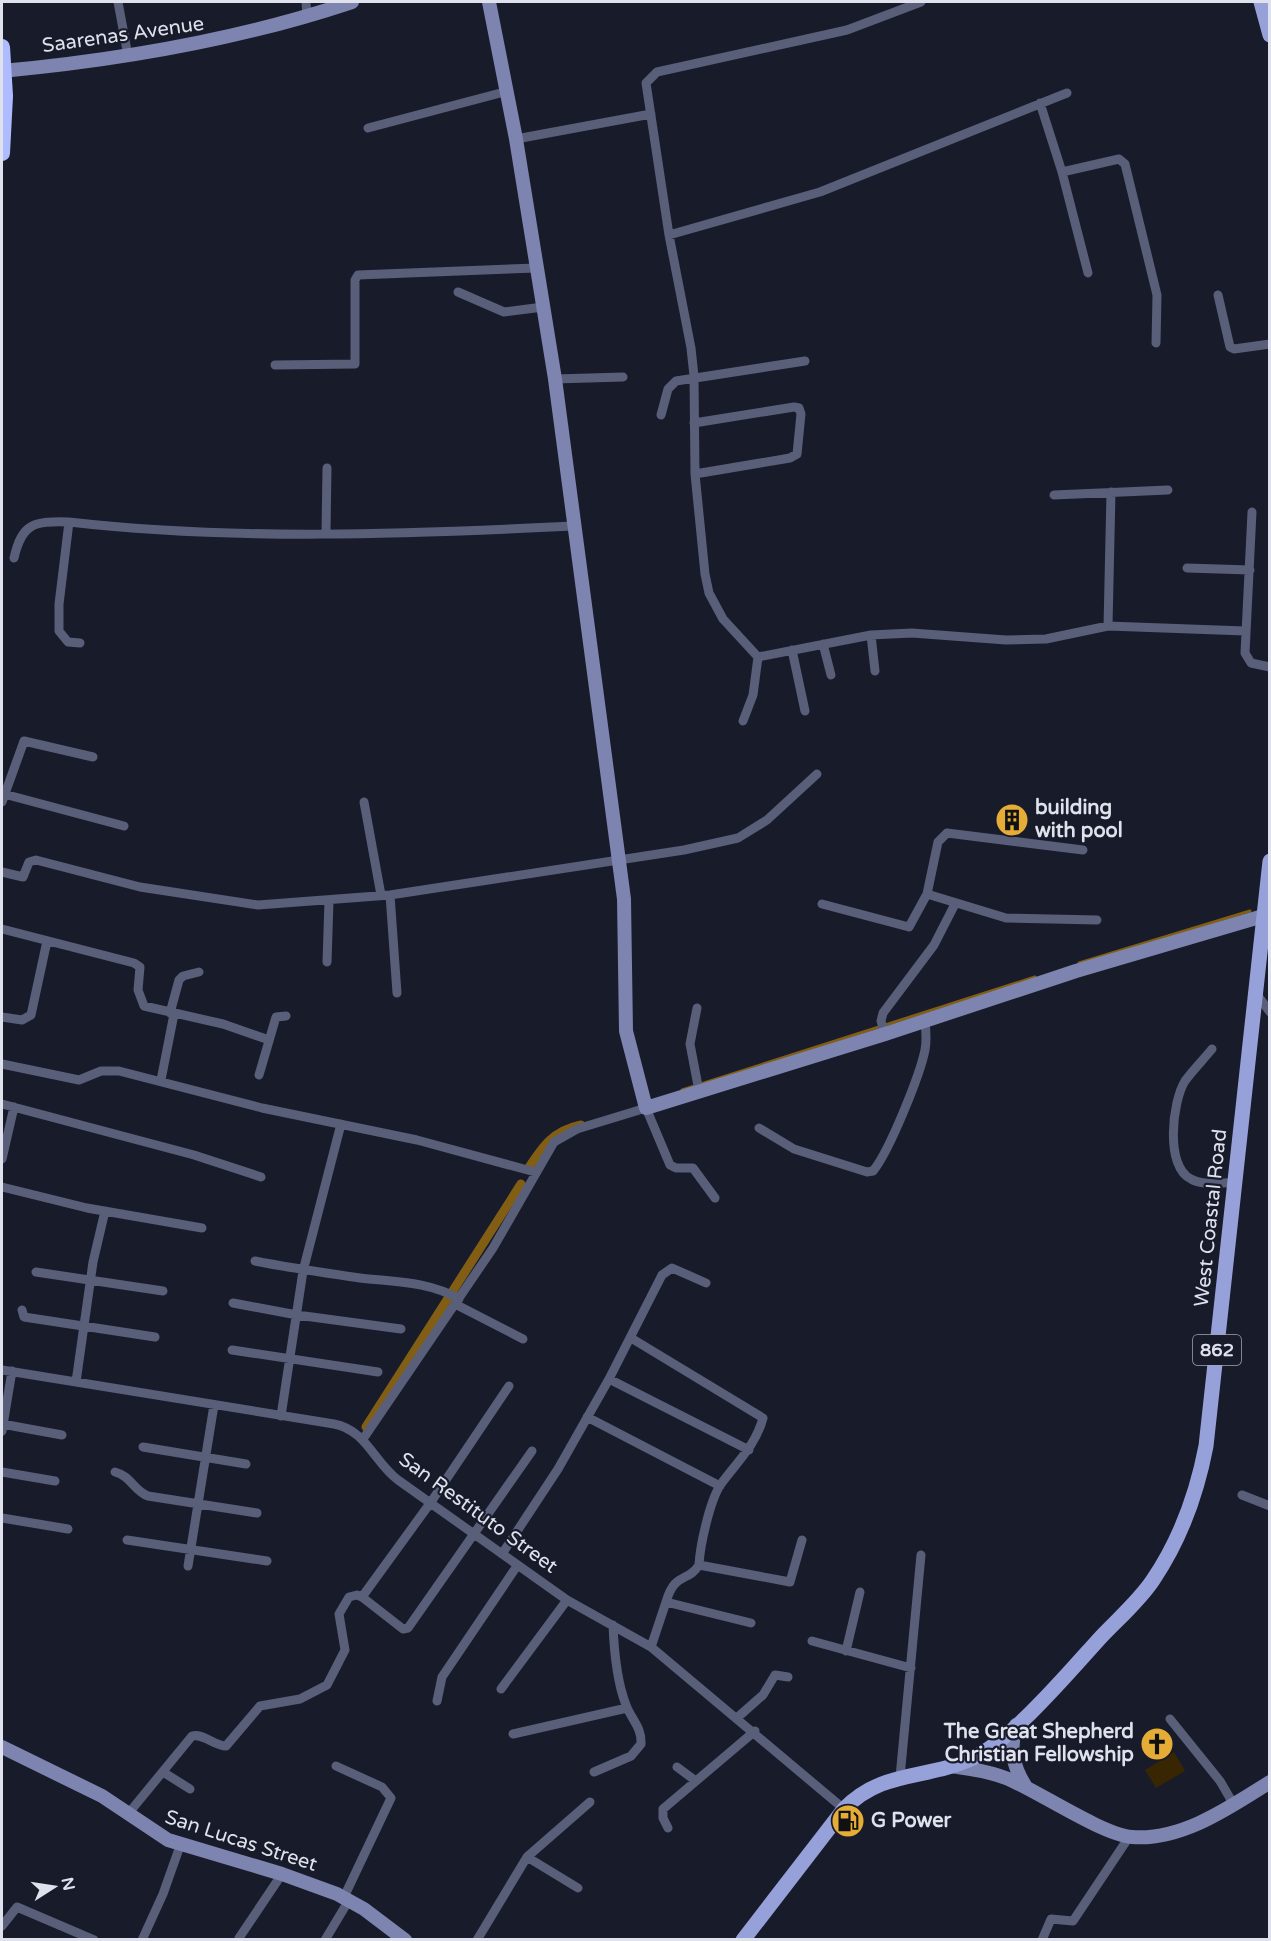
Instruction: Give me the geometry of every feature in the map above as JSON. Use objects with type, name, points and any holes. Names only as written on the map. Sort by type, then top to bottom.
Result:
[{"type":"highway","points":[[2,47],[2,153]]},
{"type":"main road","points":[[1262,2],[1269,35]]},
{"type":"main road","name":"West Coastal Road","points":[[951,1766],[983,1752],[1016,1725],[1153,1580],[1183,1524],[1198,1485],[1206,1446],[1236,1183],[1255,992],[1266,914],[1269,861]]},
{"type":"main road","name":"862","points":[[743,1940],[844,1809],[871,1788],[900,1777],[951,1766]]},
{"type":"street","points":[[118,2],[128,56]]},
{"type":"street","points":[[306,2],[307,17]]},
{"type":"street","name":"Saarenas Avenue","points":[[3,71],[128,56],[227,38],[307,17],[352,2]]},
{"type":"street","points":[[489,2],[508,91],[555,379],[598,690],[624,899],[626,1031],[646,1108],[670,1165],[676,1168],[693,1168],[715,1198]]},
{"type":"street","points":[[758,657],[723,619],[710,592],[695,474],[694,376],[646,82],[657,72],[848,30],[921,2]]},
{"type":"street","points":[[368,128],[508,91]]},
{"type":"street","points":[[669,234],[820,192],[1067,93]]},
{"type":"street","points":[[1040,103],[1062,172],[1088,273]]},
{"type":"street","points":[[516,139],[651,114]]},
{"type":"street","points":[[1062,172],[1119,159],[1125,164],[1157,295],[1156,343]]},
{"type":"street","points":[[275,365],[355,364],[355,280],[358,275],[536,268]]},
{"type":"street","points":[[458,292],[504,312],[543,307]]},
{"type":"street","points":[[1218,295],[1230,347],[1234,349],[1269,344]]},
{"type":"street","points":[[661,416],[668,389],[676,381],[694,376],[805,361]]},
{"type":"street","points":[[555,379],[623,377]]},
{"type":"street","points":[[694,423],[794,407],[799,408],[801,414],[797,454],[790,458],[695,474]]},
{"type":"street","points":[[326,533],[327,468]]},
{"type":"street","points":[[1054,495],[1168,490]]},
{"type":"street","points":[[1108,626],[1111,492]]},
{"type":"street","points":[[1252,512],[1245,653],[1247,661],[1269,666]]},
{"type":"street","points":[[14,558],[19,537],[26,529],[42,524],[69,522],[150,531],[326,533],[574,526]]},
{"type":"street","points":[[69,522],[59,604],[59,631],[68,642],[80,643]]},
{"type":"street","points":[[1187,568],[1250,570]]},
{"type":"street","points":[[758,657],[871,635],[912,633],[1006,640],[1046,639],[1108,626],[1245,631]]},
{"type":"street","points":[[871,635],[875,671]]},
{"type":"street","points":[[823,644],[831,675]]},
{"type":"street","points":[[792,650],[805,711]]},
{"type":"street","points":[[743,721],[753,695],[758,657]]},
{"type":"street","points":[[93,757],[24,741],[3,798],[124,826]]},
{"type":"street","points":[[2,872],[22,878],[29,862],[36,860],[97,877],[202,898],[258,905],[385,895],[684,850],[743,836],[767,820],[817,774]]},
{"type":"street","points":[[364,802],[385,895],[397,993]]},
{"type":"street","points":[[822,904],[909,927],[927,894],[938,842],[947,832],[1083,850]]},
{"type":"street","points":[[927,894],[1006,918],[1097,920]]},
{"type":"street","points":[[327,962],[329,901]]},
{"type":"street","points":[[883,1029],[883,1013],[934,945],[955,904]]},
{"type":"street","points":[[363,1439],[455,1298],[510,1221],[546,1153],[561,1137],[646,1108],[697,1086],[883,1029],[925,1021],[1076,971],[1266,914]]},
{"type":"street","points":[[2,929],[139,965],[140,1002],[151,1009],[223,1024],[269,1040]]},
{"type":"street","points":[[2,1017],[22,1020],[29,1018],[47,941]]},
{"type":"street","points":[[161,1080],[179,980],[188,974],[199,972]]},
{"type":"street","points":[[1255,992],[1269,1012]]},
{"type":"street","points":[[697,1008],[690,1044],[697,1086]]},
{"type":"street","points":[[259,1075],[277,1016],[286,1016]]},
{"type":"street","points":[[759,1128],[794,1149],[867,1172],[873,1171],[911,1094],[926,1047],[925,1021]]},
{"type":"street","points":[[1212,1049],[1185,1082],[1179,1095],[1175,1117],[1176,1164],[1182,1174],[1194,1181],[1236,1183]]},
{"type":"street","points":[[2,1064],[79,1080],[108,1069],[161,1080],[253,1106],[417,1140],[536,1172]]},
{"type":"street","points":[[2,1104],[183,1152],[261,1176]]},
{"type":"street","points":[[2,1159],[14,1107]]},
{"type":"street","points":[[281,1416],[303,1271],[340,1124]]},
{"type":"street","points":[[2,1187],[105,1211],[202,1228]]},
{"type":"street","points":[[76,1382],[91,1281],[105,1211]]},
{"type":"street","points":[[255,1261],[303,1271],[410,1283],[455,1298],[523,1339]]},
{"type":"street","points":[[502,1554],[558,1469],[667,1271],[677,1269],[706,1283]]},
{"type":"street","points":[[36,1272],[163,1291]]},
{"type":"street","points":[[233,1303],[297,1315],[401,1329]]},
{"type":"street","points":[[22,1310],[24,1317],[155,1337]]},
{"type":"street","points":[[631,1338],[764,1419],[749,1450],[720,1486],[703,1532],[699,1565],[695,1572],[676,1580],[670,1588],[651,1647]]},
{"type":"street","points":[[232,1350],[378,1372]]},
{"type":"street","name":"San Restituto Street","points":[[2,1370],[344,1426],[363,1439],[390,1473],[517,1566],[567,1600],[651,1647],[755,1731],[844,1809]]},
{"type":"street","points":[[12,1371],[2,1427],[62,1435]]},
{"type":"street","points":[[609,1379],[749,1450]]},
{"type":"street","points":[[362,1597],[431,1502],[509,1386]]},
{"type":"street","points":[[188,1566],[214,1405]]},
{"type":"street","points":[[587,1417],[720,1486]]},
{"type":"street","points":[[143,1447],[246,1464]]},
{"type":"street","points":[[128,1815],[193,1735],[226,1746],[260,1706],[300,1699],[325,1686],[345,1650],[340,1612],[348,1597],[357,1595],[362,1597],[403,1629],[408,1628],[532,1451]]},
{"type":"street","points":[[2,1472],[55,1481]]},
{"type":"street","points":[[115,1472],[127,1477],[142,1494],[257,1513]]},
{"type":"street","points":[[1242,1495],[1269,1506]]},
{"type":"street","points":[[2,1518],[68,1529]]},
{"type":"street","points":[[127,1540],[267,1561]]},
{"type":"street","points":[[699,1565],[788,1583],[792,1580],[797,1549],[801,1540]]},
{"type":"street","points":[[900,1777],[921,1555]]},
{"type":"street","points":[[437,1701],[442,1677],[517,1566]]},
{"type":"street","points":[[846,1650],[860,1592]]},
{"type":"street","points":[[501,1689],[567,1600]]},
{"type":"street","points":[[666,1602],[751,1623]]},
{"type":"street","points":[[594,1772],[631,1756],[641,1744],[635,1718],[627,1708],[615,1652],[613,1625]]},
{"type":"street","points":[[812,1641],[911,1668]]},
{"type":"street","points":[[738,1717],[763,1695],[775,1676],[788,1677]]},
{"type":"street","points":[[513,1734],[627,1708]]},
{"type":"street","points":[[1170,1719],[1220,1781],[1234,1805]]},
{"type":"street","points":[[1016,1725],[1012,1744],[1014,1760],[1018,1774],[1026,1787]]},
{"type":"street","points":[[668,1828],[663,1818],[663,1809],[755,1731]]},
{"type":"street","name":"San Lucas Street","points":[[2,1747],[102,1796],[150,1831],[180,1846],[282,1874],[347,1899],[402,1939]]},
{"type":"street","points":[[325,1940],[347,1899],[391,1798],[382,1787],[336,1766]]},
{"type":"street","points":[[951,1766],[999,1775],[1130,1837],[1159,1836],[1195,1824],[1234,1805],[1269,1782]]},
{"type":"street","points":[[677,1767],[696,1782]]},
{"type":"street","points":[[163,1772],[190,1789]]},
{"type":"street","points":[[477,1940],[527,1857],[590,1802]]},
{"type":"street","points":[[1042,1940],[1051,1918],[1073,1921],[1130,1837]]},
{"type":"street","points":[[142,1940],[163,1894],[180,1846]]},
{"type":"street","points":[[527,1857],[578,1888]]},
{"type":"street","points":[[239,1938],[282,1874]]},
{"type":"street","points":[[2,1926],[17,1907],[94,1940]]},
{"type":"shaded area","points":[[1174,1752],[1185,1771],[1156,1788],[1145,1770]]},
{"type":"waterway","points":[[1079,963],[1250,911]]},
{"type":"waterway","points":[[682,1090],[1035,977]]},
{"type":"waterway","points":[[528,1169],[556,1135],[581,1125]]},
{"type":"waterway","points":[[366,1427],[521,1184]]},
{"type":"place","name":"building with pool","points":[[1012,820]]},
{"type":"place","name":"The Great Shepherd Christian Fellowship","points":[[1157,1744]]},
{"type":"place","name":"G Power","points":[[848,1821]]}]
